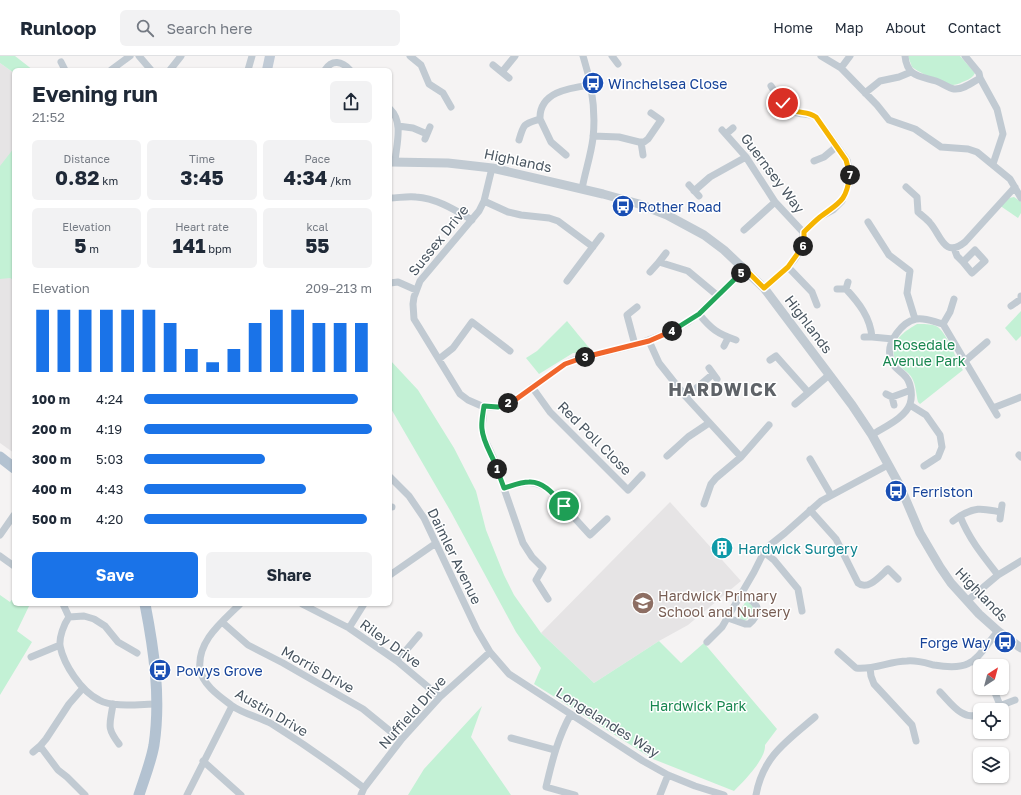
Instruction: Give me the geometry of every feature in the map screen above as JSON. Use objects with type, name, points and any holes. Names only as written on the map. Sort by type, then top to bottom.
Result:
[{"type":"main road","points":[[267,68],[270,56]]},
{"type":"main road","points":[[0,457],[12,466]]},
{"type":"main road","points":[[139,795],[154,745],[157,704],[156,676],[145,606]]},
{"type":"street","points":[[114,68],[130,56]]},
{"type":"street","points":[[139,56],[149,68]]},
{"type":"street","points":[[172,68],[181,56]]},
{"type":"street","points":[[249,68],[252,56]]},
{"type":"street","points":[[410,56],[421,65],[429,84],[444,93],[451,107]]},
{"type":"street","points":[[502,72],[515,56]]},
{"type":"street","points":[[582,189],[593,136],[594,110],[588,71],[583,56]]},
{"type":"street","points":[[612,56],[618,64]]},
{"type":"street","points":[[821,56],[841,68],[866,93],[888,120],[915,129],[941,147],[968,149],[977,152],[1010,179],[1021,198]]},
{"type":"street","points":[[841,68],[850,56]]},
{"type":"street","points":[[905,56],[906,63],[911,72],[954,89],[967,86],[980,78]]},
{"type":"street","points":[[965,56],[979,73],[980,78],[997,109],[1003,134],[993,164]]},
{"type":"street","points":[[58,58],[64,68]]},
{"type":"street","points":[[327,68],[331,64],[337,62],[342,63],[348,68]]},
{"type":"street","points":[[493,66],[509,78]]},
{"type":"street","points":[[866,93],[880,81],[899,77],[911,72]]},
{"type":"street","points":[[566,155],[560,145],[551,142],[540,119],[540,112],[547,100],[553,94],[570,88],[590,85]]},
{"type":"street","points":[[764,288],[788,267],[802,247],[804,232],[820,217],[833,210],[842,201],[846,192],[850,174],[846,160],[816,117],[813,115],[794,112],[789,109],[771,86]]},
{"type":"street","points":[[392,112],[396,118],[398,126],[392,162]]},
{"type":"street","points":[[593,136],[619,137],[641,142],[648,139],[664,120],[651,113]]},
{"type":"street","points":[[519,140],[526,123],[540,119]]},
{"type":"street","points":[[398,126],[413,128],[427,133]]},
{"type":"street","name":"Guernsey Way","points":[[733,128],[724,132],[746,157],[775,202],[804,232]]},
{"type":"street","points":[[641,142],[643,155]]},
{"type":"street","points":[[814,161],[824,157],[836,147]]},
{"type":"street","points":[[694,191],[710,177],[746,157]]},
{"type":"street","name":"Highlands","points":[[392,162],[448,163],[492,168],[639,204],[667,215],[704,235],[724,250],[764,288],[872,435],[900,486],[920,533],[951,584],[979,614],[998,631],[1021,648]]},
{"type":"street","name":"Sussex Drive","points":[[492,168],[484,201],[479,211],[424,275],[416,290],[413,304],[414,319],[460,394],[468,400],[484,406],[498,407],[515,400],[565,364],[574,360],[649,341],[670,332],[699,314],[745,269]]},
{"type":"street","points":[[906,187],[917,197],[918,212],[931,224],[942,242],[947,246],[954,248],[959,247],[965,242],[1015,187]]},
{"type":"street","points":[[392,198],[425,198],[449,207],[472,220]]},
{"type":"street","points":[[484,201],[508,212],[549,218],[558,221],[592,247]]},
{"type":"street","points":[[744,230],[775,202]]},
{"type":"street","points":[[868,222],[889,256],[910,271]]},
{"type":"street","points":[[567,280],[601,236]]},
{"type":"street","points":[[954,248],[957,256],[963,262]]},
{"type":"street","points":[[650,272],[666,253]]},
{"type":"street","points":[[659,262],[688,271],[718,296]]},
{"type":"street","points":[[915,319],[907,293],[910,271],[916,266]]},
{"type":"street","points":[[788,267],[812,292],[817,305]]},
{"type":"street","points":[[392,283],[398,282],[416,290]]},
{"type":"street","points":[[837,289],[847,286],[864,311],[871,327],[872,337]]},
{"type":"street","points":[[1011,306],[1021,299],[1021,296]]},
{"type":"street","points":[[943,324],[950,312],[954,299]]},
{"type":"street","points":[[635,345],[627,315],[638,307]]},
{"type":"street","points":[[699,314],[715,332],[736,340]]},
{"type":"street","points":[[872,435],[897,419],[910,405],[911,390],[909,382],[905,376],[897,370],[889,356],[893,339],[905,325],[915,319],[926,319],[943,324],[997,415]]},
{"type":"street","points":[[439,359],[453,348],[472,322],[510,351]]},
{"type":"street","points":[[864,337],[893,339]]},
{"type":"street","points":[[724,346],[728,338]]},
{"type":"street","points":[[649,341],[659,363],[686,397],[741,457]]},
{"type":"street","points":[[965,361],[987,342]]},
{"type":"street","points":[[770,360],[776,356],[808,392]]},
{"type":"street","points":[[686,397],[713,374]]},
{"type":"street","points":[[794,404],[829,375]]},
{"type":"street","name":"Red Poll Close","points":[[532,387],[550,412],[628,490],[642,475]]},
{"type":"street","points":[[894,405],[889,396],[911,390]]},
{"type":"street","points":[[993,408],[1021,397]]},
{"type":"street","points":[[910,405],[926,415],[940,435],[942,447],[938,457],[924,466]]},
{"type":"street","points":[[484,406],[482,424],[484,438],[493,456],[525,548],[543,568],[536,580],[548,599]]},
{"type":"street","points":[[667,456],[709,423]]},
{"type":"street","points":[[704,504],[711,484],[741,457],[769,425]]},
{"type":"street","points":[[810,459],[831,495]]},
{"type":"street","points":[[707,642],[722,627],[728,618],[764,552],[770,545],[821,501],[888,465]]},
{"type":"street","name":"Daimler Avenue","points":[[392,479],[409,496],[424,518],[477,630],[490,652]]},
{"type":"street","points":[[504,488],[528,482],[542,485],[549,490],[590,535],[606,519]]},
{"type":"street","points":[[953,521],[970,510],[976,509],[1001,512]]},
{"type":"street","points":[[810,510],[836,539],[858,583],[866,586],[871,584],[888,569],[898,579]]},
{"type":"street","points":[[960,516],[966,531],[977,549],[998,575]]},
{"type":"street","points":[[0,535],[12,518]]},
{"type":"street","points":[[392,574],[436,543]]},
{"type":"street","points":[[764,552],[774,560],[798,589],[802,611]]},
{"type":"street","points":[[0,556],[12,565]]},
{"type":"street","points":[[967,601],[998,575],[1021,561]]},
{"type":"street","points":[[728,618],[749,624],[756,616],[758,610],[757,606],[748,598],[741,595]]},
{"type":"street","points":[[64,606],[69,617]]},
{"type":"street","name":"Austin Drive","points":[[238,606],[206,639],[201,654],[200,669],[206,684],[232,706],[270,724],[326,759],[362,792]]},
{"type":"street","name":"Riley Drive","points":[[306,606],[349,628],[397,661],[440,697]]},
{"type":"street","points":[[349,628],[363,606]]},
{"type":"street","points":[[69,617],[84,616],[94,619],[105,626],[118,642],[137,653]]},
{"type":"street","points":[[69,617],[65,623],[60,645],[69,670],[83,688],[99,701],[112,704],[157,704]]},
{"type":"street","name":"Morris Drive","points":[[222,622],[248,645],[283,663],[362,709],[401,740]]},
{"type":"street","points":[[976,659],[998,631]]},
{"type":"street","points":[[397,661],[419,635]]},
{"type":"street","points":[[31,658],[60,645]]},
{"type":"street","name":"Nuffield Drive","points":[[362,792],[401,740],[440,697],[490,652]]},
{"type":"street","name":"Longelandes Way","points":[[490,652],[509,674],[614,744],[668,775],[695,786],[724,795]]},
{"type":"street","points":[[838,652],[856,668],[870,668],[909,660],[955,668],[968,665],[973,662]]},
{"type":"street","points":[[870,668],[874,684],[912,725],[916,741]]},
{"type":"street","points":[[33,752],[46,739],[69,704],[83,688]]},
{"type":"street","points":[[940,692],[962,715],[973,716]]},
{"type":"street","points":[[1006,703],[1015,700]]},
{"type":"street","points":[[112,704],[109,727],[111,733],[119,744]]},
{"type":"street","points":[[187,795],[232,706]]},
{"type":"street","points":[[571,714],[564,726],[555,750],[546,787],[575,795]]},
{"type":"street","points":[[756,795],[758,781],[773,755],[815,717]]},
{"type":"street","points":[[511,738],[555,750]]},
{"type":"street","points":[[40,746],[58,770],[68,777],[85,795]]},
{"type":"street","points":[[203,761],[241,795]]},
{"type":"street","points":[[660,795],[668,775]]},
{"type":"shaded area","points":[[0,63],[12,72],[12,452],[0,443]]},
{"type":"shaded area","name":"Hardwick Primary School and Nursery","points":[[670,502],[741,581],[688,625],[659,641],[594,683],[541,633]]},
{"type":"green space","points":[[0,56],[15,56],[30,68],[12,68],[12,72],[0,63]]},
{"type":"green space","points":[[908,56],[960,56],[975,73],[972,77],[956,85],[944,83],[912,67]]},
{"type":"green space","points":[[12,151],[12,279],[0,279],[0,166]]},
{"type":"green space","points":[[1014,197],[1021,202],[1021,213],[1018,218],[999,205],[1009,198]]},
{"type":"green space","points":[[1021,311],[1021,336],[1016,341],[1005,328]]},
{"type":"green space","points":[[567,321],[590,349],[579,353],[573,353],[539,374],[526,358],[537,351]]},
{"type":"green space","name":"Rosedale Avenue Park","points":[[917,324],[932,325],[940,329],[947,339],[963,370],[920,404],[918,402],[912,378],[900,367],[894,356],[895,344],[898,339],[906,331]]},
{"type":"green space","name":"Hardwick Park","points":[[392,362],[418,390],[454,448],[476,491],[486,530],[504,575],[514,595],[541,633],[594,683],[659,641],[681,663],[704,643],[777,729],[765,745],[762,757],[758,763],[734,791],[653,759],[534,684],[541,668],[516,632],[451,512],[392,410]]},
{"type":"green space","points":[[0,595],[10,602],[12,600],[12,606],[29,606],[17,631],[32,642],[0,695]]},
{"type":"green space","points":[[746,601],[753,607],[751,615],[745,621],[739,619],[737,616]]},
{"type":"green space","points":[[482,706],[471,737],[511,795],[408,795],[424,769]]},
{"type":"place","name":"Winchelsea Close","points":[[593,83]]},
{"type":"place","name":"Rother Road","points":[[623,206]]},
{"type":"place","name":"Ferriston","points":[[896,491]]},
{"type":"place","name":"Hardwick Surgery","points":[[722,548]]},
{"type":"place","name":"Hardwick Primary School and Nursery","points":[[643,603]]},
{"type":"place","name":"Forge Way","points":[[1005,642]]},
{"type":"place","name":"Powys Grove","points":[[160,670]]},
{"type":"district","name":"HARDWICK","points":[[723,389]]},
{"type":"route","points":[[564,506],[549,490],[536,483],[528,482],[504,488],[493,456],[484,438],[482,429],[484,406],[498,407],[515,400],[565,364],[574,360],[649,341],[670,332],[699,314],[745,269],[764,288],[788,267],[798,255],[802,247],[804,232],[820,217],[833,210],[842,201],[849,184],[850,174],[846,160],[816,117],[813,115],[794,112],[783,103]]}]
